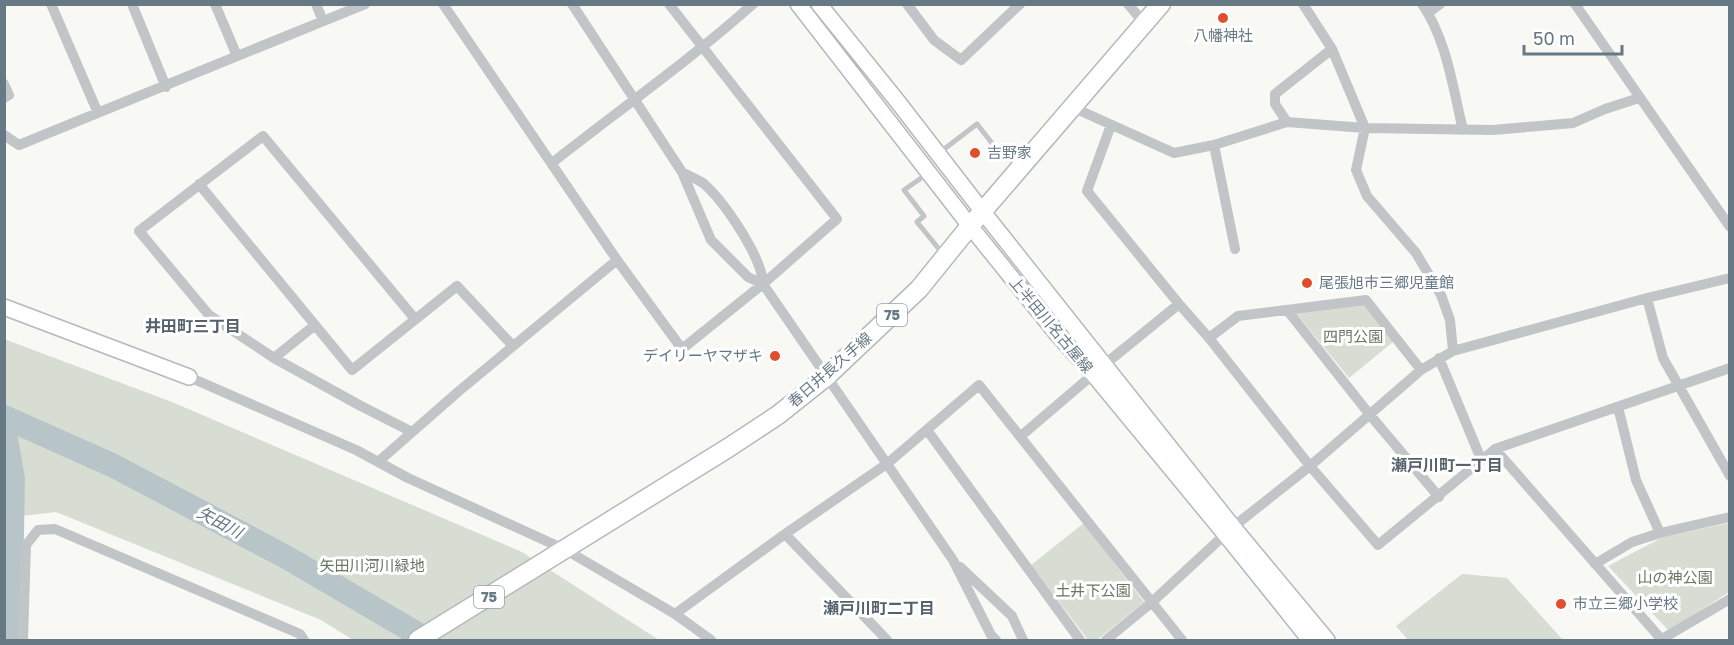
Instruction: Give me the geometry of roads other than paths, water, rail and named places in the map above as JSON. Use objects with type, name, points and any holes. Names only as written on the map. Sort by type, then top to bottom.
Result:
[{"type":"main road","name":"上半田川名古屋線","points":[[798,4],[1057,334],[1099,369]]},
{"type":"main road","name":"上半田川名古屋線","points":[[819,4],[983,212],[1099,369],[1229,531],[1310,640]]},
{"type":"main road","name":"春日井長久手線","points":[[418,640],[768,422],[827,376],[919,289],[970,226],[1161,4]]},
{"type":"main road","points":[[4,308],[189,377]]},
{"type":"main road","name":"上半田川名古屋線","points":[[1229,531],[1327,640]]},
{"type":"street","points":[[51,4],[98,113]]},
{"type":"street","points":[[132,4],[166,87]]},
{"type":"street","points":[[215,4],[237,56]]},
{"type":"street","points":[[316,4],[323,21]]},
{"type":"street","points":[[4,135],[19,145],[365,4]]},
{"type":"street","points":[[443,4],[617,260],[682,349],[763,284],[837,219],[669,4]]},
{"type":"street","points":[[572,4],[682,172],[711,240],[748,277],[763,284],[953,560],[991,635],[996,640]]},
{"type":"street","points":[[552,163],[634,98],[704,48],[753,4]]},
{"type":"street","points":[[907,4],[934,39],[961,60],[1020,4]]},
{"type":"street","points":[[1128,4],[1144,23]]},
{"type":"street","points":[[1303,4],[1332,49],[1365,128],[1356,170],[1367,196],[1416,253],[1442,296],[1450,320],[1453,351]]},
{"type":"street","points":[[1440,4],[1425,9],[1441,41],[1463,130]]},
{"type":"street","points":[[1575,4],[1729,224]]},
{"type":"street","points":[[1287,122],[1275,104],[1275,94],[1332,49]]},
{"type":"street","points":[[4,84],[9,95],[4,98]]},
{"type":"street","points":[[1072,107],[1174,153],[1214,145],[1287,122],[1365,128],[1463,130],[1513,128],[1516,130],[1574,123],[1605,109],[1639,98]]},
{"type":"street","points":[[1111,125],[1087,191],[1209,338],[1310,466],[1378,545],[1495,449],[1730,368]]},
{"type":"street","points":[[412,432],[274,358],[209,315],[139,231],[262,136],[415,319]]},
{"type":"street","points":[[1214,145],[1235,249]]},
{"type":"street","points":[[682,172],[702,183],[737,223],[763,273],[763,284]]},
{"type":"street","points":[[199,184],[352,370],[457,286],[513,346]]},
{"type":"street","points":[[378,462],[617,260]]},
{"type":"street","points":[[1106,640],[1152,603],[1229,531],[1310,466],[1421,370],[1439,358],[1453,351],[1647,298],[1730,278]]},
{"type":"street","points":[[1647,298],[1663,358],[1730,476]]},
{"type":"street","points":[[1209,338],[1238,316],[1366,300],[1421,370]]},
{"type":"street","points":[[1021,436],[1179,304]]},
{"type":"street","points":[[1287,310],[1370,415],[1439,497]]},
{"type":"street","points":[[274,358],[315,325]]},
{"type":"street","points":[[1439,358],[1481,459]]},
{"type":"street","points":[[189,377],[356,450],[408,478],[563,551],[675,614],[711,640]]},
{"type":"street","points":[[675,614],[888,463],[979,385],[1182,640]]},
{"type":"street","points":[[1618,407],[1636,480],[1660,533]]},
{"type":"street","points":[[927,430],[1080,640]]},
{"type":"street","points":[[1495,449],[1662,640],[1730,599]]},
{"type":"street","points":[[1595,564],[1632,542],[1730,517]]},
{"type":"street","points":[[23,640],[26,545],[38,530],[55,529],[300,634],[304,640]]},
{"type":"street","points":[[785,534],[887,640]]},
{"type":"street","points":[[953,560],[1012,616],[1023,640]]},
{"type":"lane","points":[[938,154],[977,124],[995,147],[1021,168]]},
{"type":"lane","points":[[929,173],[904,190],[924,216],[917,222],[946,256]]},
{"type":"waterway","name":"矢田川","points":[[4,417],[114,466],[286,557],[428,640]]},
{"type":"waterway","points":[[4,428],[13,479],[10,640]]},
{"type":"place","name":"八幡神社","points":[[1223,18]]},
{"type":"place","name":"吉野家","points":[[975,153]]},
{"type":"place","name":"尾張旭市三郷児童館","points":[[1307,283]]},
{"type":"place","name":"デイリーヤマザキ","points":[[775,356]]},
{"type":"place","name":"市立三郷小学校","points":[[1561,604]]},
{"type":"district","name":"井田町三丁目","points":[[193,326]]},
{"type":"district","name":"瀬戸川町一丁目","points":[[1447,465]]},
{"type":"district","name":"瀬戸川町二丁目","points":[[879,608]]},
{"type":"park label","name":"四門公園","points":[[1353,337]]},
{"type":"park label","name":"矢田川河川緑地","points":[[372,566]]},
{"type":"park label","name":"山の神公園","points":[[1675,578]]},
{"type":"park label","name":"土井下公園","points":[[1093,591]]}]
